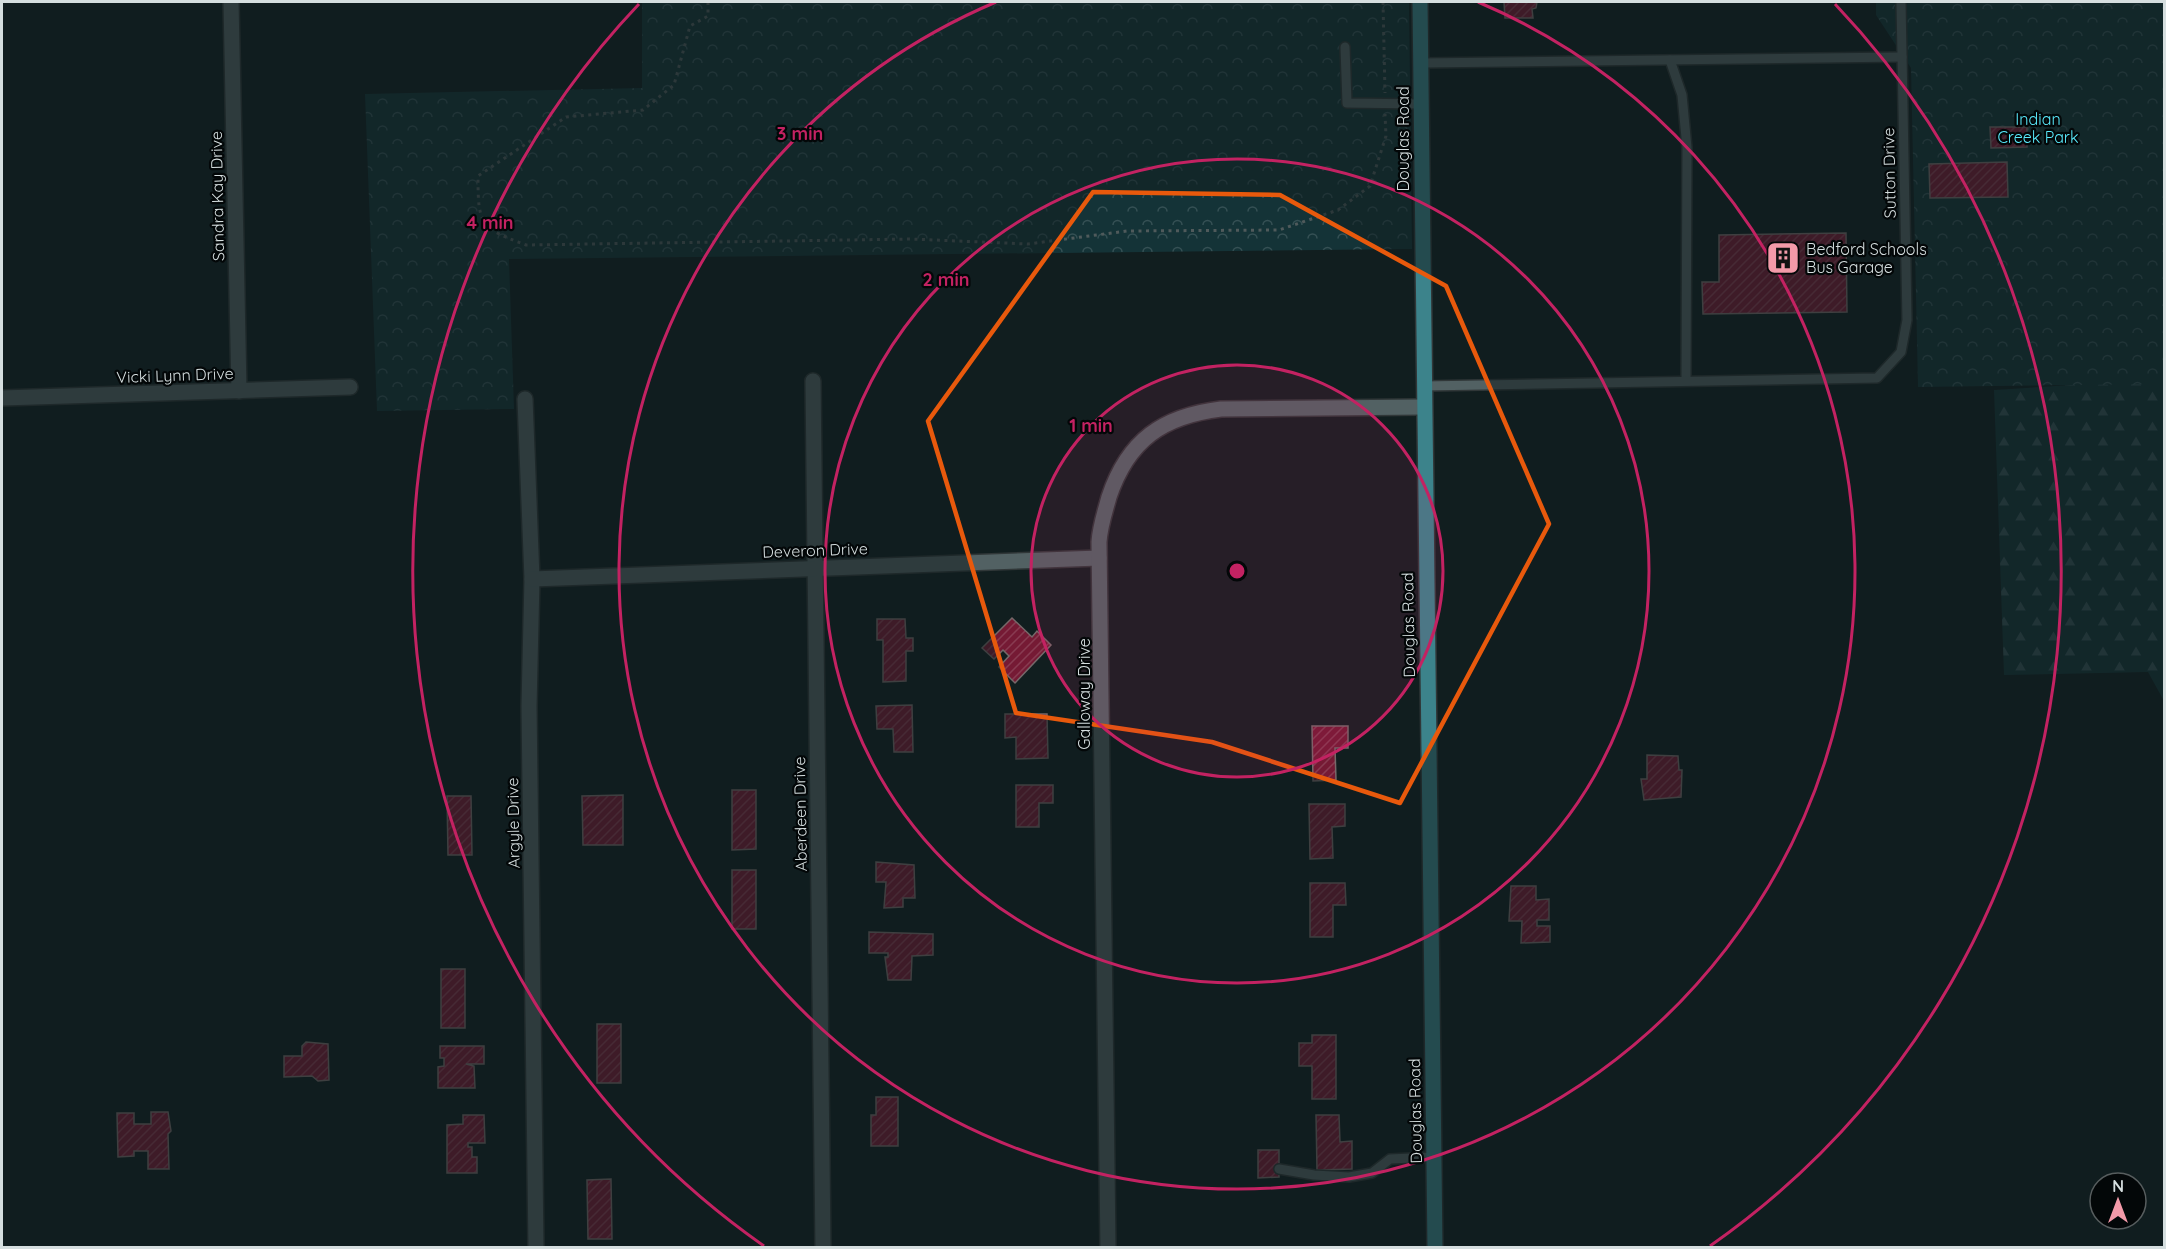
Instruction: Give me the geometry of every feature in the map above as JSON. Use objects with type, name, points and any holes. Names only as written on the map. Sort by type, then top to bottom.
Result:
[{"type":"street","name":"Sandra Kay Drive","points":[[231,2],[239,391]]},
{"type":"street","name":"Douglas Road","points":[[1420,2],[1423,407],[1435,1248]]},
{"type":"street","name":"Aberdeen Drive","points":[[813,381],[823,1248]]},
{"type":"street","name":"Vicki Lynn Drive","points":[[2,398],[350,387]]},
{"type":"street","name":"Argyle Drive","points":[[525,399],[532,579],[529,706],[536,1248]]},
{"type":"street","name":"Galloway Drive","points":[[1108,1248],[1100,527],[1124,463],[1134,447],[1147,435],[1169,422],[1197,412],[1221,409],[1423,407]]},
{"type":"street","name":"Deveron Drive","points":[[532,579],[1099,558]]},
{"type":"lane","name":"Sutton Drive","points":[[1423,387],[1877,378],[1901,352],[1907,320],[1901,2]]},
{"type":"lane","points":[[1345,46],[1347,104],[1421,104]]},
{"type":"lane","points":[[1421,63],[1902,57]]},
{"type":"lane","points":[[1670,60],[1682,95],[1687,148],[1686,380]]},
{"type":"lane","points":[[1279,1169],[1349,1178],[1371,1173],[1386,1160],[1433,1157]]},
{"type":"path","points":[[708,2],[708,16],[690,26],[674,85],[643,110],[566,117],[478,176],[478,211],[492,232],[526,245],[911,238],[1028,244],[1127,231],[1279,230],[1338,210],[1370,186],[1386,136],[1383,2]]},
{"type":"highlighted area","points":[[1093,192],[1280,195],[1446,286],[1549,524],[1400,803],[1212,742],[1016,713],[928,421]]},
{"type":"green space","points":[[642,2],[1409,2],[1412,249],[509,259],[514,409],[377,411],[365,94],[642,88]]},
{"type":"green space","name":"Indian Creek Park","points":[[1876,2],[2164,2],[2164,384],[1918,387],[1911,68],[1876,15]]},
{"type":"green space","points":[[2164,379],[2164,701],[2148,672],[2004,675],[1994,390]]},
{"type":"building","points":[[1504,2],[1537,2],[1536,8],[1532,9],[1533,18],[1505,18]]},
{"type":"building","points":[[1990,127],[2027,127],[2027,147],[1991,148]]},
{"type":"building","points":[[2007,162],[2008,197],[1930,198],[1929,164]]},
{"type":"building","name":"Bedford Schools Bus Garage","points":[[1846,233],[1847,312],[1703,314],[1702,282],[1719,282],[1719,235]]},
{"type":"building","points":[[1012,618],[1032,637],[1037,631],[1051,645],[1015,683],[999,667],[1009,656],[1003,650],[994,659],[982,648]]},
{"type":"building","points":[[877,619],[905,619],[906,638],[913,638],[913,651],[906,651],[906,681],[883,682],[883,640],[877,640]]},
{"type":"building","points":[[912,705],[913,752],[894,752],[893,729],[877,729],[876,706]]},
{"type":"building","points":[[1005,714],[1047,714],[1048,758],[1016,759],[1016,737],[1005,738]]},
{"type":"building","points":[[1312,726],[1348,726],[1348,748],[1335,748],[1336,780],[1313,781]]},
{"type":"building","points":[[1647,755],[1678,756],[1679,770],[1682,770],[1681,797],[1644,800],[1641,779],[1647,779]]},
{"type":"building","points":[[1016,785],[1053,785],[1053,803],[1039,803],[1039,827],[1016,827]]},
{"type":"building","points":[[732,790],[756,790],[756,849],[732,850]]},
{"type":"building","points":[[623,795],[623,845],[583,845],[582,796]]},
{"type":"building","points":[[447,796],[471,796],[472,855],[448,855]]},
{"type":"building","points":[[1309,804],[1345,804],[1345,826],[1332,827],[1333,858],[1310,859]]},
{"type":"building","points":[[876,862],[914,865],[915,898],[903,898],[903,907],[884,908],[886,882],[876,882]]},
{"type":"building","points":[[732,870],[756,870],[756,929],[732,929]]},
{"type":"building","points":[[1310,883],[1345,883],[1346,905],[1333,905],[1333,937],[1310,937]]},
{"type":"building","points":[[1511,886],[1536,886],[1536,900],[1549,899],[1549,920],[1537,920],[1537,926],[1550,926],[1550,942],[1521,943],[1522,921],[1509,921]]},
{"type":"building","points":[[869,932],[933,934],[933,955],[912,956],[911,980],[888,980],[885,957],[888,957],[888,953],[869,953]]},
{"type":"building","points":[[441,969],[465,969],[465,1028],[441,1028]]},
{"type":"building","points":[[597,1024],[621,1024],[621,1083],[597,1083]]},
{"type":"building","points":[[1312,1035],[1336,1035],[1336,1099],[1312,1099],[1312,1066],[1299,1066],[1299,1043],[1312,1043]]},
{"type":"building","points":[[306,1042],[328,1044],[329,1080],[318,1081],[312,1076],[284,1077],[284,1056],[302,1056],[302,1046]]},
{"type":"building","points":[[440,1046],[484,1046],[484,1064],[466,1064],[474,1066],[475,1088],[438,1088],[438,1067],[444,1066],[444,1058],[440,1058]]},
{"type":"building","points":[[876,1097],[898,1097],[898,1146],[871,1146],[871,1115],[876,1115]]},
{"type":"building","points":[[151,1112],[168,1112],[171,1131],[168,1134],[169,1169],[148,1169],[148,1151],[134,1151],[134,1156],[118,1157],[117,1113],[134,1113],[134,1124],[151,1124]]},
{"type":"building","points":[[463,1115],[484,1115],[485,1143],[468,1143],[468,1147],[472,1147],[472,1157],[477,1157],[477,1173],[447,1173],[447,1125],[463,1124]]},
{"type":"building","points":[[1316,1115],[1339,1115],[1340,1142],[1352,1141],[1352,1169],[1317,1170]]},
{"type":"building","points":[[1258,1150],[1279,1150],[1279,1177],[1258,1178]]},
{"type":"building","points":[[611,1179],[612,1239],[588,1239],[587,1180]]},
{"type":"place","name":"Bedford Schools Bus Garage","points":[[1783,258]]}]
